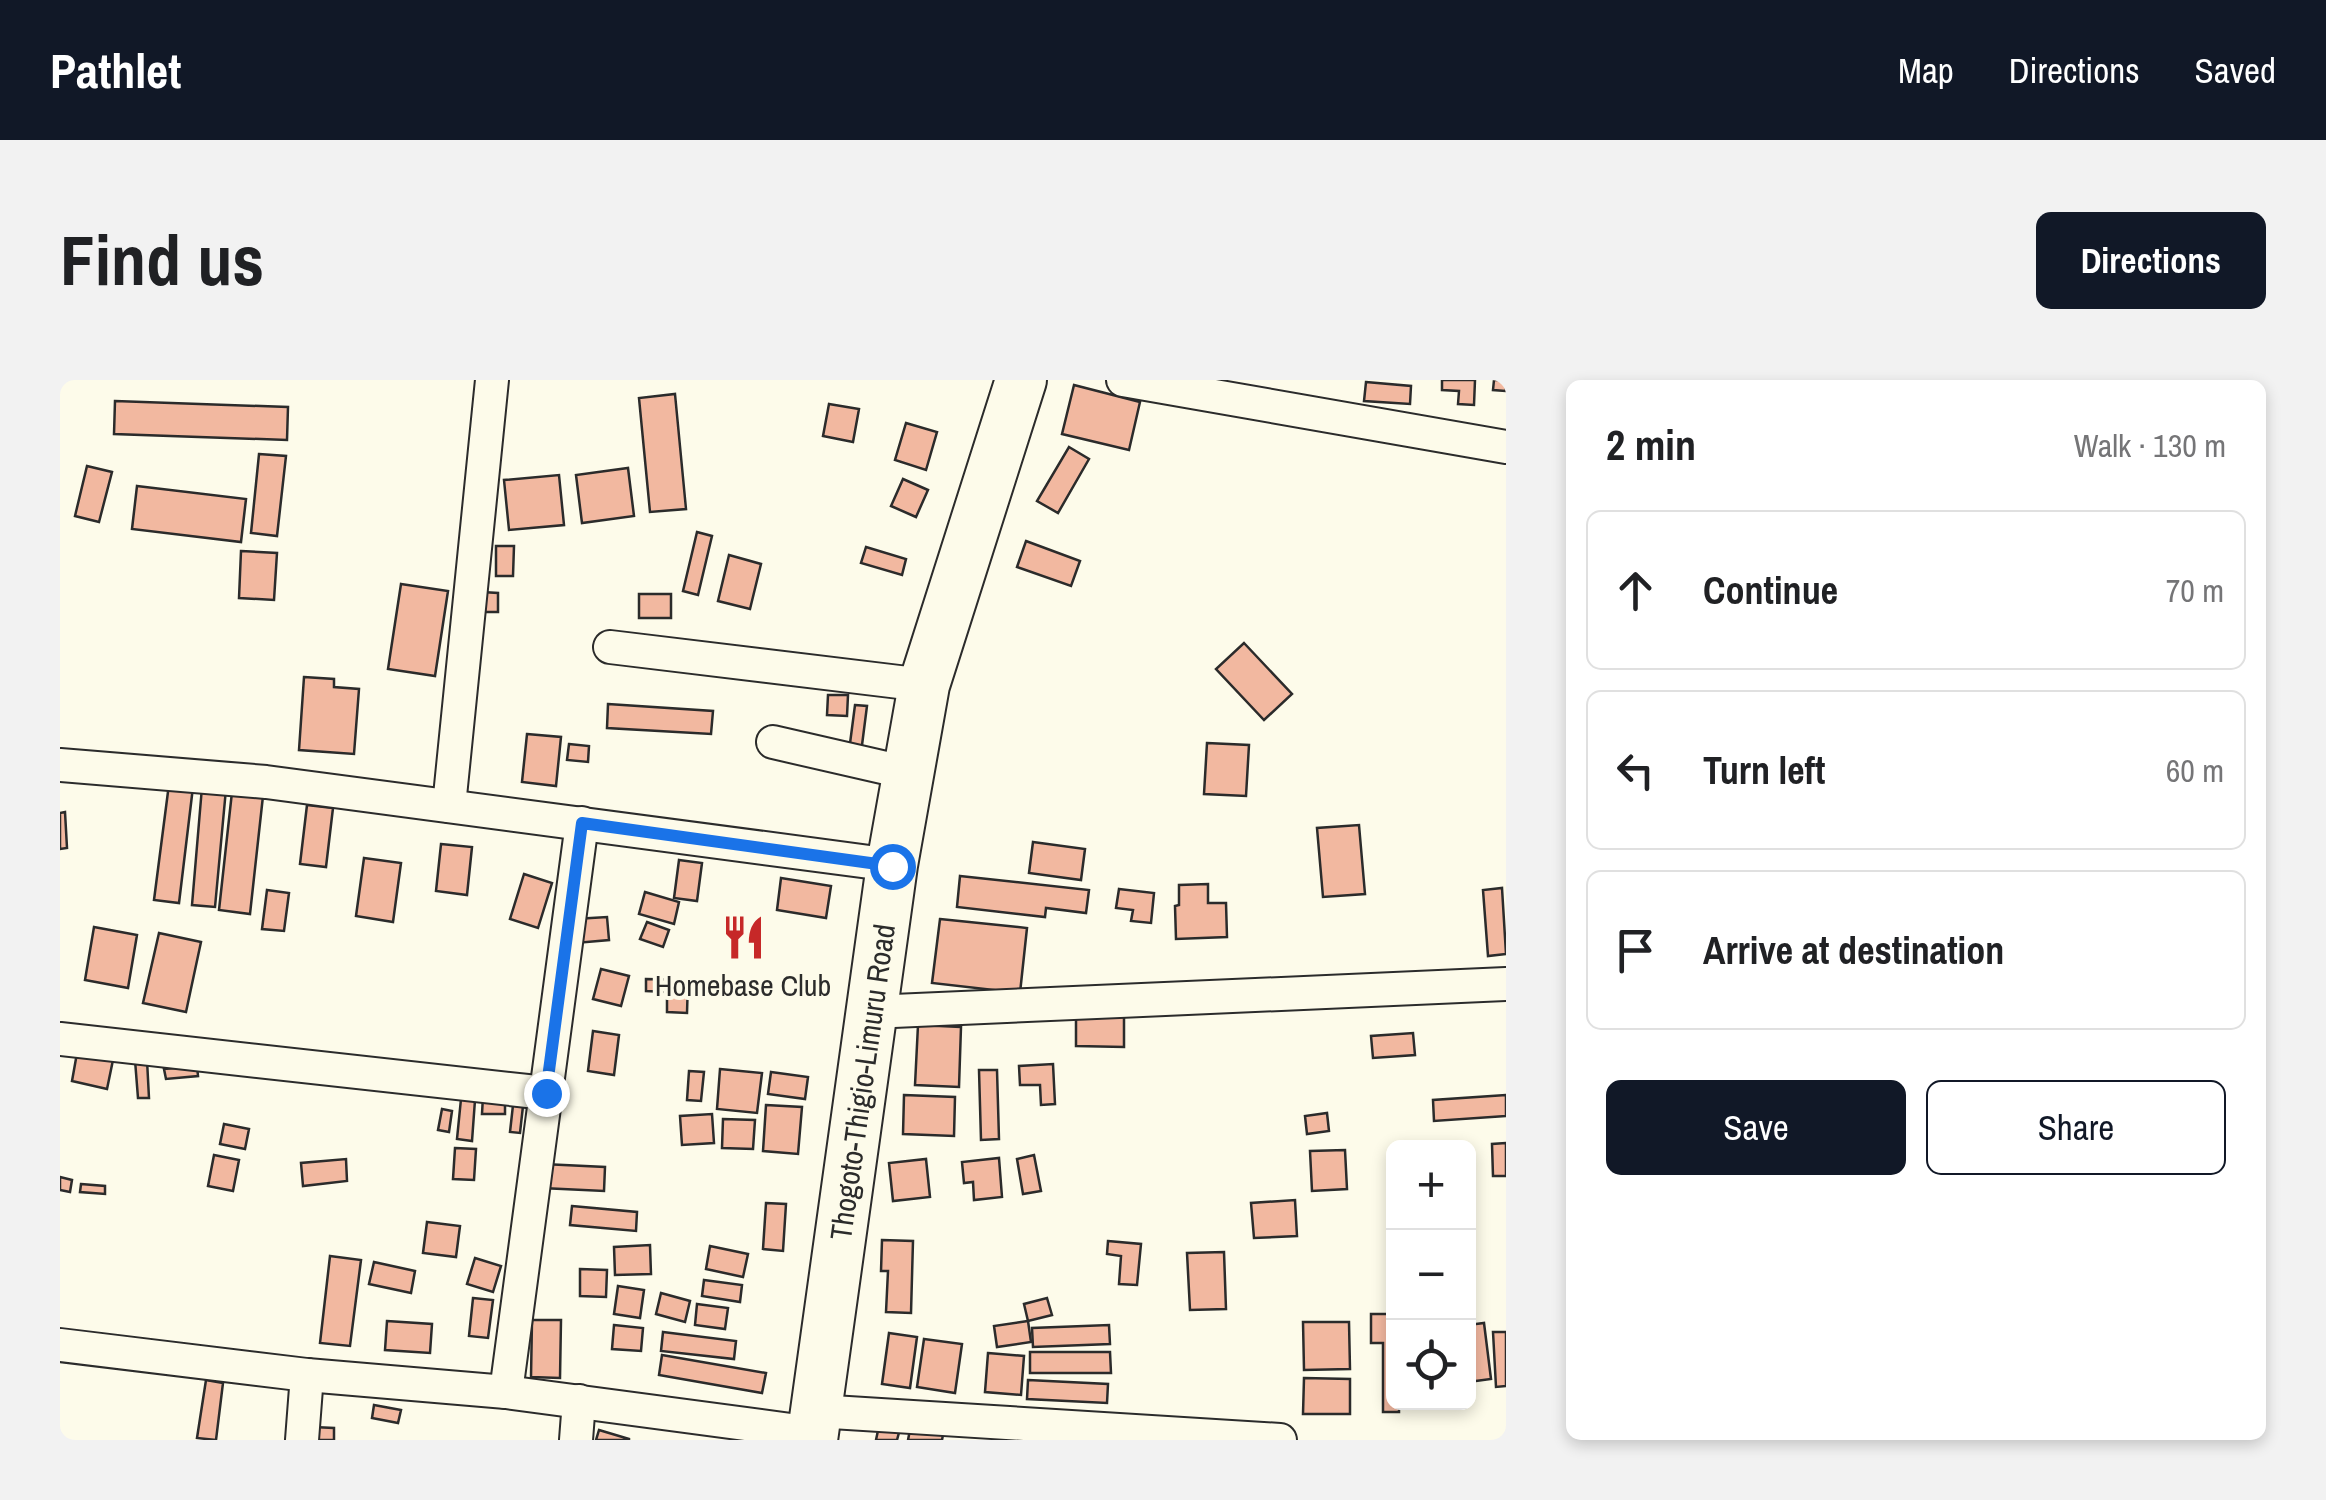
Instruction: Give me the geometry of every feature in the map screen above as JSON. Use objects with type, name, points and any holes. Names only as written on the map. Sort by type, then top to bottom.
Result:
[{"type":"highway","name":"Thogoto-Thigio-Limuru Road","points":[[813,1428],[892,866],[924,685],[1021,380]]},
{"type":"street","points":[[448,806],[492,380]]},
{"type":"street","points":[[1124,380],[1506,447]]},
{"type":"street","points":[[610,647],[924,685]]},
{"type":"street","points":[[773,742],[908,772]]},
{"type":"street","points":[[60,765],[266,782],[892,866]]},
{"type":"street","points":[[506,1392],[582,823]]},
{"type":"street","points":[[871,1012],[1506,984]]},
{"type":"street","points":[[60,1039],[546,1093]]},
{"type":"street","points":[[60,1345],[813,1428],[1280,1440]]},
{"type":"street","points":[[302,1440],[307,1375]]},
{"type":"street","points":[[576,1440],[580,1401]]},
{"type":"building","points":[[1442,380],[1475,380],[1474,405],[1458,404],[1459,391],[1442,390]]},
{"type":"building","points":[[1494,380],[1506,380],[1506,391],[1493,390]]},
{"type":"building","points":[[1366,382],[1411,386],[1410,404],[1364,401]]},
{"type":"building","points":[[1074,385],[1140,402],[1129,450],[1062,434]]},
{"type":"building","points":[[675,394],[686,509],[650,512],[639,398]]},
{"type":"building","points":[[115,401],[288,407],[287,440],[114,434]]},
{"type":"building","points":[[829,404],[859,409],[853,442],[823,436]]},
{"type":"building","points":[[906,423],[937,432],[926,470],[895,460]]},
{"type":"building","points":[[1069,447],[1089,459],[1058,513],[1037,501]]},
{"type":"building","points":[[259,454],[286,456],[277,536],[251,533]]},
{"type":"building","points":[[87,466],[112,472],[99,522],[75,516]]},
{"type":"building","points":[[628,468],[634,516],[582,523],[576,475]]},
{"type":"building","points":[[559,475],[564,525],[509,530],[504,480]]},
{"type":"building","points":[[903,479],[928,490],[916,517],[891,506]]},
{"type":"building","points":[[137,486],[246,499],[241,542],[132,529]]},
{"type":"building","points":[[697,532],[712,536],[698,595],[683,591]]},
{"type":"building","points":[[1026,541],[1080,561],[1071,586],[1017,567]]},
{"type":"building","points":[[496,546],[514,546],[513,576],[496,576]]},
{"type":"building","points":[[866,547],[906,559],[902,575],[861,563]]},
{"type":"building","points":[[241,551],[277,553],[274,600],[239,598]]},
{"type":"building","points":[[729,555],[761,564],[750,609],[718,601]]},
{"type":"building","points":[[401,584],[448,591],[435,676],[388,669]]},
{"type":"building","points":[[482,592],[498,593],[498,612],[482,612]]},
{"type":"building","points":[[639,594],[671,594],[671,618],[639,618]]},
{"type":"building","points":[[1244,643],[1292,694],[1264,720],[1216,669]]},
{"type":"building","points":[[304,677],[334,679],[334,687],[359,689],[354,754],[299,750]]},
{"type":"building","points":[[828,695],[848,695],[847,716],[827,715]]},
{"type":"building","points":[[608,704],[713,711],[711,734],[607,728]]},
{"type":"building","points":[[855,705],[867,706],[861,753],[849,751]]},
{"type":"building","points":[[527,734],[561,737],[556,786],[522,782]]},
{"type":"building","points":[[1207,743],[1249,745],[1246,796],[1204,794]]},
{"type":"building","points":[[569,744],[589,746],[588,762],[567,760]]},
{"type":"building","points":[[169,784],[193,787],[179,903],[154,900]]},
{"type":"building","points":[[202,787],[226,789],[215,907],[192,905]]},
{"type":"building","points":[[232,792],[263,796],[250,914],[219,910]]},
{"type":"building","points":[[307,805],[333,808],[326,867],[300,864]]},
{"type":"building","points":[[65,812],[67,848],[60,849],[60,813]]},
{"type":"building","points":[[1359,825],[1365,894],[1323,897],[1317,828]]},
{"type":"building","points":[[1033,842],[1085,849],[1081,880],[1029,873]]},
{"type":"building","points":[[441,844],[472,847],[467,895],[436,891]]},
{"type":"building","points":[[364,858],[401,863],[393,922],[356,916]]},
{"type":"building","points":[[679,860],[702,863],[697,901],[674,898]]},
{"type":"building","points":[[524,874],[552,883],[538,928],[510,919]]},
{"type":"building","points":[[960,876],[1089,890],[1086,913],[1046,908],[1045,917],[957,907]]},
{"type":"building","points":[[781,878],[831,886],[826,918],[777,910]]},
{"type":"building","points":[[1208,884],[1208,903],[1226,903],[1227,937],[1176,939],[1179,885]]},
{"type":"building","points":[[1502,888],[1506,954],[1488,956],[1483,890]]},
{"type":"building","points":[[1119,889],[1154,893],[1151,923],[1131,921],[1133,910],[1116,908]]},
{"type":"building","points":[[267,890],[289,893],[284,931],[262,929]]},
{"type":"building","points":[[645,892],[679,902],[674,924],[639,914]]},
{"type":"building","points":[[607,917],[609,940],[576,943],[575,919]]},
{"type":"building","points":[[940,919],[1027,928],[1020,993],[932,983]]},
{"type":"building","points":[[647,922],[669,930],[663,947],[640,939]]},
{"type":"building","points":[[94,927],[137,935],[128,988],[85,980]]},
{"type":"building","points":[[159,933],[201,942],[186,1012],[143,1003]]},
{"type":"building","points":[[601,969],[629,976],[621,1006],[593,999]]},
{"type":"building","points":[[646,979],[688,980],[687,1013],[667,1012],[667,992],[646,991]]},
{"type":"building","points":[[1076,1014],[1124,1015],[1124,1047],[1076,1046]]},
{"type":"building","points":[[918,1025],[961,1027],[959,1087],[915,1085]]},
{"type":"building","points":[[593,1031],[619,1035],[614,1075],[588,1071]]},
{"type":"building","points":[[1413,1033],[1415,1055],[1373,1058],[1371,1036]]},
{"type":"building","points":[[77,1053],[113,1060],[107,1089],[72,1081]]},
{"type":"building","points":[[135,1060],[147,1060],[149,1098],[138,1098]]},
{"type":"building","points":[[1053,1064],[1055,1104],[1041,1105],[1040,1085],[1020,1085],[1019,1066]]},
{"type":"building","points":[[197,1066],[198,1076],[166,1079],[164,1069]]},
{"type":"building","points":[[720,1069],[762,1073],[757,1113],[717,1109]]},
{"type":"building","points":[[979,1070],[997,1070],[999,1139],[981,1140]]},
{"type":"building","points":[[689,1071],[704,1072],[701,1101],[687,1100]]},
{"type":"building","points":[[771,1072],[808,1077],[805,1099],[768,1094]]},
{"type":"building","points":[[904,1095],[955,1097],[954,1136],[903,1134]]},
{"type":"building","points":[[1506,1095],[1506,1116],[1434,1121],[1433,1100]]},
{"type":"building","points":[[483,1096],[505,1097],[505,1114],[482,1114]]},
{"type":"building","points":[[461,1099],[475,1100],[472,1141],[457,1139]]},
{"type":"building","points":[[513,1105],[523,1106],[520,1133],[510,1132]]},
{"type":"building","points":[[766,1105],[802,1107],[798,1154],[763,1151]]},
{"type":"building","points":[[442,1109],[452,1111],[449,1132],[438,1130]]},
{"type":"building","points":[[1327,1113],[1329,1131],[1307,1134],[1305,1116]]},
{"type":"building","points":[[712,1114],[714,1143],[682,1145],[680,1116]]},
{"type":"building","points":[[723,1119],[755,1120],[753,1149],[722,1148]]},
{"type":"building","points":[[224,1124],[249,1129],[245,1149],[220,1144]]},
{"type":"building","points":[[1506,1143],[1506,1176],[1493,1176],[1492,1144]]},
{"type":"building","points":[[455,1148],[476,1149],[474,1180],[453,1179]]},
{"type":"building","points":[[1345,1150],[1347,1189],[1312,1191],[1310,1151]]},
{"type":"building","points":[[214,1155],[239,1160],[233,1191],[208,1186]]},
{"type":"building","points":[[1034,1155],[1041,1191],[1023,1194],[1017,1159]]},
{"type":"building","points":[[999,1158],[1002,1197],[974,1200],[973,1182],[964,1183],[962,1162]]},
{"type":"building","points":[[346,1159],[347,1181],[303,1186],[301,1163]]},
{"type":"building","points":[[926,1159],[930,1197],[893,1201],[889,1163]]},
{"type":"building","points":[[543,1164],[605,1167],[604,1191],[542,1188]]},
{"type":"building","points":[[60,1177],[72,1180],[70,1192],[60,1190]]},
{"type":"building","points":[[81,1184],[105,1186],[105,1194],[80,1192]]},
{"type":"building","points":[[1295,1200],[1297,1236],[1254,1238],[1251,1203]]},
{"type":"building","points":[[766,1203],[786,1204],[783,1251],[763,1249]]},
{"type":"building","points":[[572,1206],[637,1212],[636,1231],[570,1225]]},
{"type":"building","points":[[427,1222],[460,1226],[456,1257],[423,1253]]},
{"type":"building","points":[[882,1240],[913,1241],[911,1313],[886,1312],[888,1271],[881,1271]]},
{"type":"building","points":[[1108,1241],[1141,1244],[1137,1285],[1119,1284],[1121,1256],[1107,1254]]},
{"type":"building","points":[[650,1245],[651,1274],[615,1275],[614,1247]]},
{"type":"building","points":[[710,1246],[748,1254],[743,1277],[706,1269]]},
{"type":"building","points":[[1224,1252],[1226,1309],[1190,1310],[1187,1253]]},
{"type":"building","points":[[330,1256],[361,1260],[350,1346],[320,1343]]},
{"type":"building","points":[[475,1258],[501,1266],[493,1292],[467,1284]]},
{"type":"building","points":[[374,1262],[415,1271],[411,1293],[369,1284]]},
{"type":"building","points":[[580,1269],[607,1270],[606,1297],[580,1296]]},
{"type":"building","points":[[704,1280],[742,1285],[740,1302],[702,1296]]},
{"type":"building","points":[[618,1286],[644,1290],[640,1318],[614,1314]]},
{"type":"building","points":[[661,1293],[690,1301],[685,1322],[656,1314]]},
{"type":"building","points":[[473,1298],[493,1300],[488,1338],[469,1336]]},
{"type":"building","points":[[1047,1298],[1052,1315],[1028,1321],[1024,1304]]},
{"type":"building","points":[[697,1304],[728,1308],[725,1329],[695,1325]]},
{"type":"building","points":[[1371,1314],[1386,1314],[1386,1410],[1399,1412],[1383,1412],[1383,1343],[1371,1343]]},
{"type":"building","points":[[532,1320],[561,1320],[560,1378],[531,1377]]},
{"type":"building","points":[[387,1321],[432,1324],[430,1353],[385,1350]]},
{"type":"building","points":[[1028,1321],[1031,1342],[997,1347],[994,1326]]},
{"type":"building","points":[[1303,1322],[1349,1322],[1350,1369],[1304,1370]]},
{"type":"building","points":[[1484,1323],[1491,1379],[1476,1381],[1476,1324]]},
{"type":"building","points":[[614,1325],[643,1328],[641,1351],[612,1349]]},
{"type":"building","points":[[1109,1325],[1110,1344],[1033,1347],[1032,1328]]},
{"type":"building","points":[[663,1332],[736,1341],[734,1359],[661,1351]]},
{"type":"building","points":[[1493,1332],[1506,1332],[1506,1386],[1496,1387]]},
{"type":"building","points":[[889,1333],[917,1337],[910,1388],[882,1384]]},
{"type":"building","points":[[924,1339],[962,1344],[955,1393],[917,1387]]},
{"type":"building","points":[[1030,1352],[1110,1352],[1111,1373],[1030,1373]]},
{"type":"building","points":[[988,1353],[1024,1356],[1021,1395],[985,1392]]},
{"type":"building","points":[[662,1355],[766,1373],[762,1393],[659,1375]]},
{"type":"building","points":[[1304,1378],[1350,1379],[1350,1414],[1303,1414]]},
{"type":"building","points":[[206,1380],[223,1383],[216,1440],[197,1438]]},
{"type":"building","points":[[1028,1380],[1108,1384],[1107,1403],[1027,1399]]},
{"type":"building","points":[[374,1405],[401,1410],[398,1423],[372,1418]]},
{"type":"building","points":[[880,1421],[901,1425],[897,1440],[876,1440]]},
{"type":"building","points":[[911,1425],[944,1430],[942,1440],[908,1440]]},
{"type":"building","points":[[313,1427],[334,1428],[334,1440],[313,1440]]},
{"type":"building","points":[[599,1430],[629,1439],[629,1440],[596,1440]]},
{"type":"place","name":"Homebase Club","points":[[743,938]]},
{"type":"route","points":[[546,1093],[582,823],[892,866]]}]
